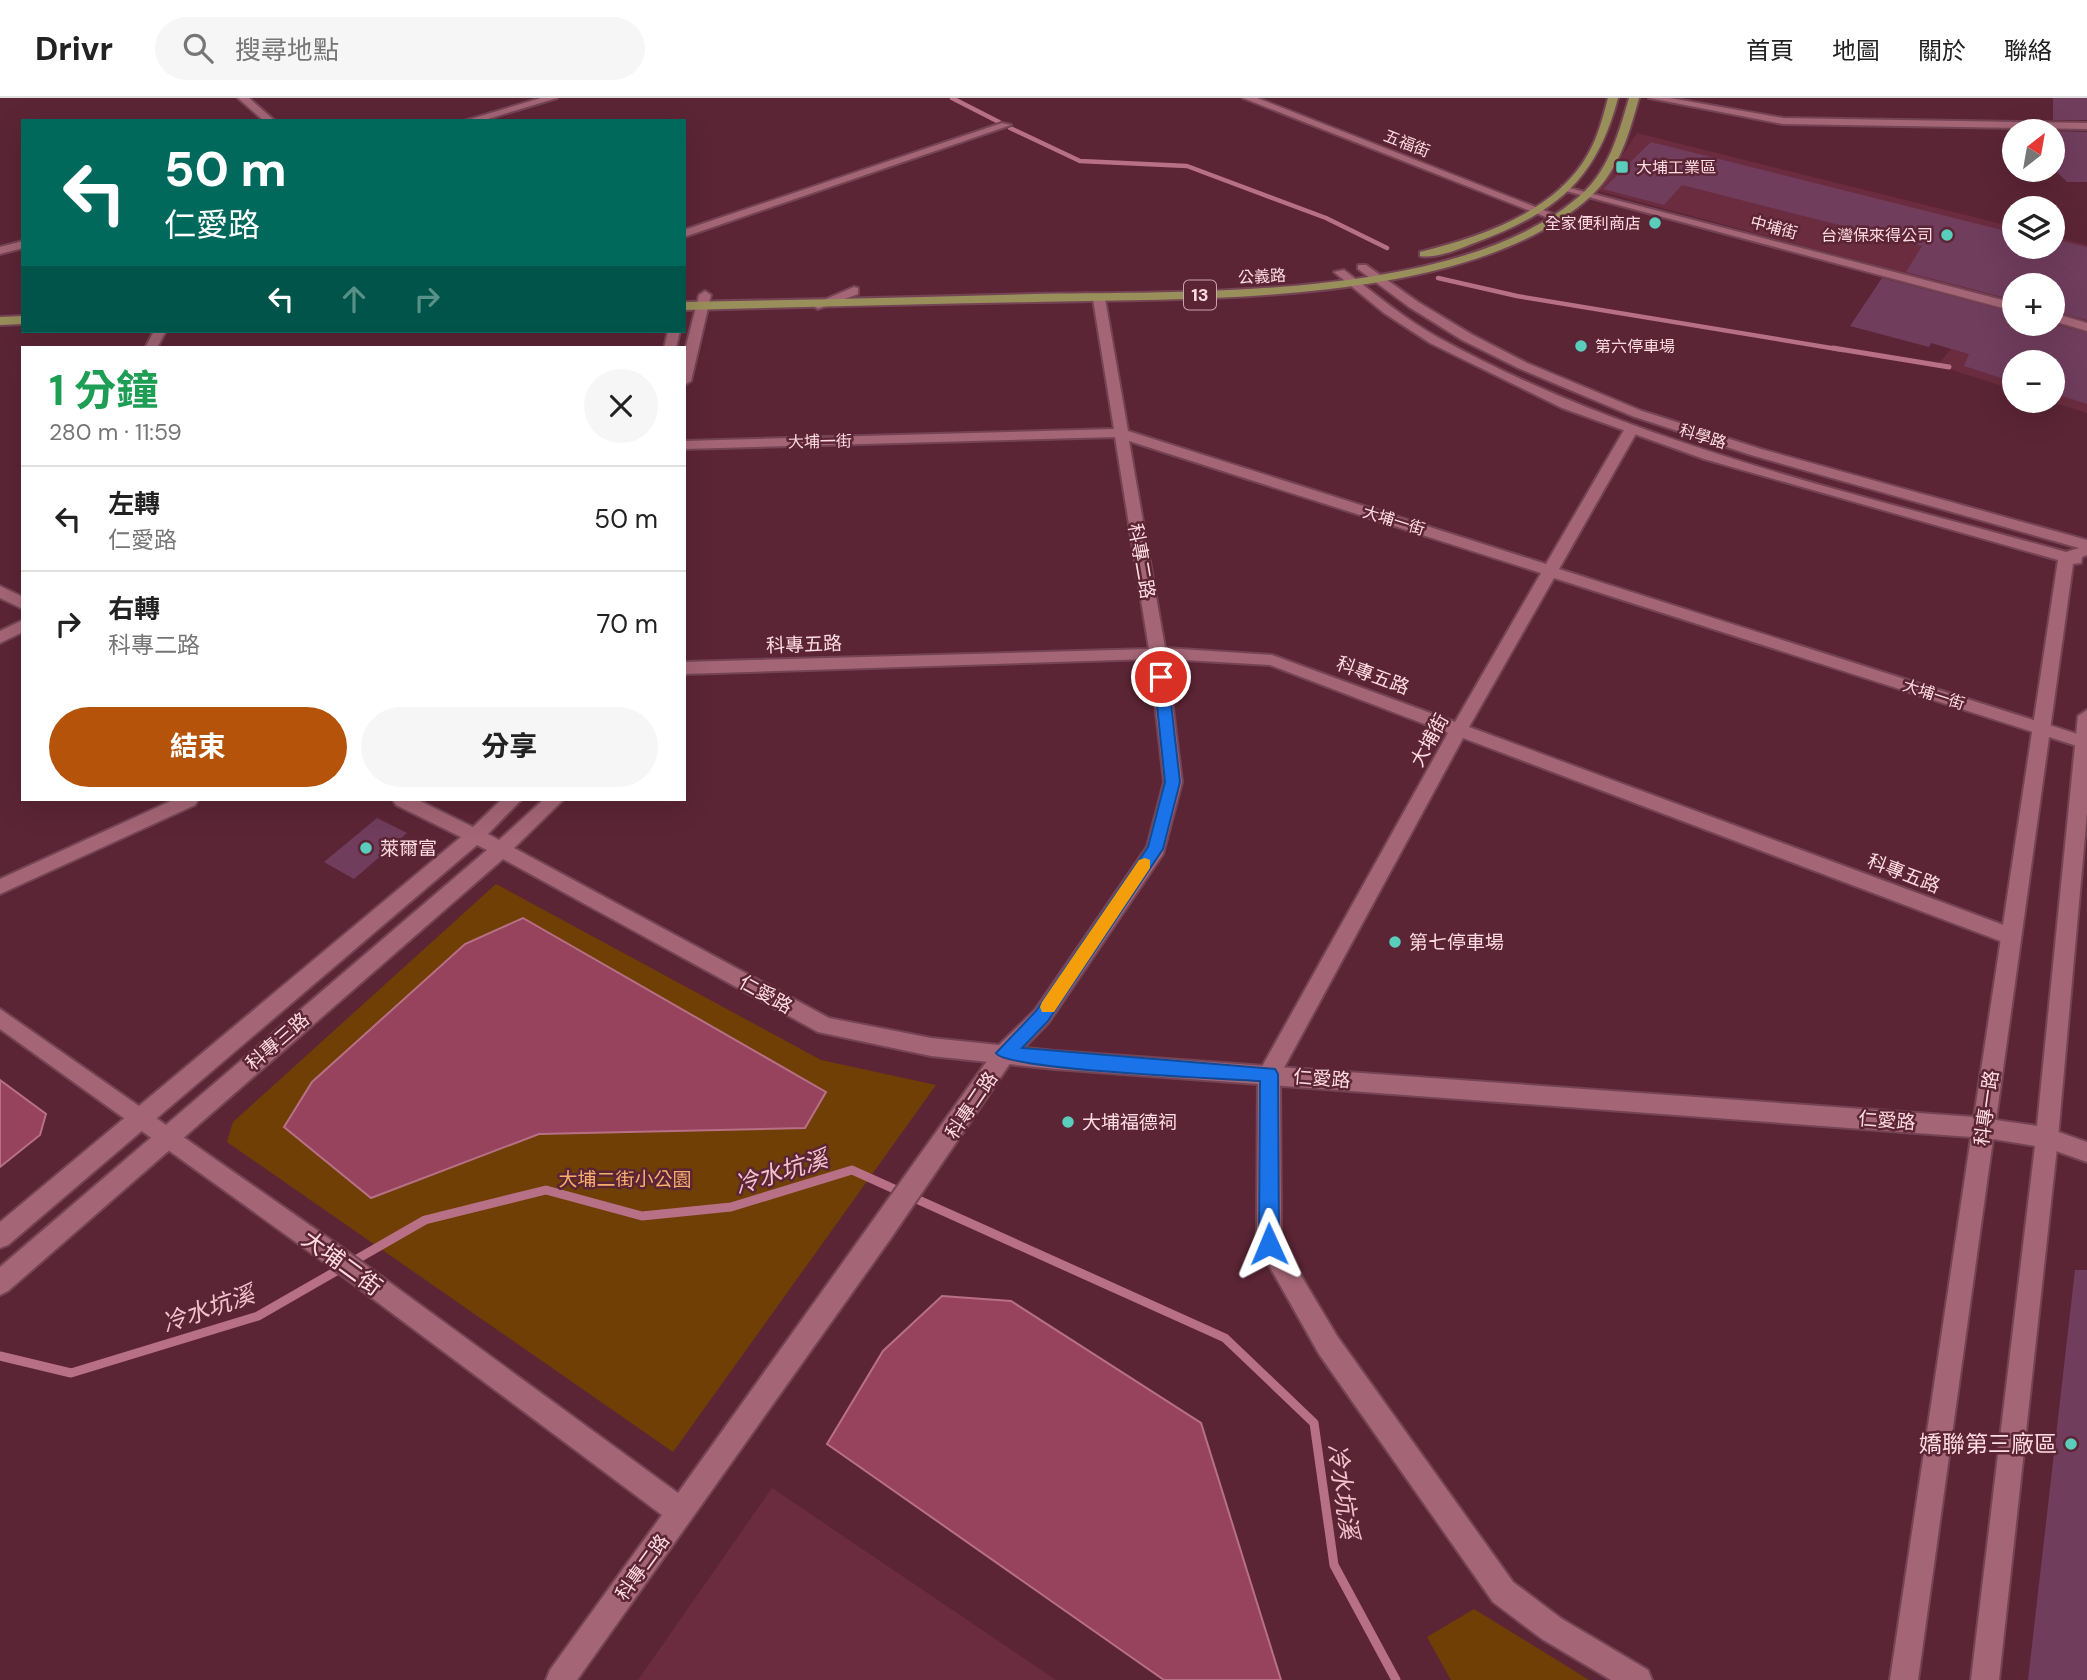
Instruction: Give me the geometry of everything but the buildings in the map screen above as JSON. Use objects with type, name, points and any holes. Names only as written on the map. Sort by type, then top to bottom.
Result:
[{"type":"main road","name":"公義路","points":[[686,296],[704,300],[818,304],[1099,299],[1324,288],[1362,267],[1441,250],[1491,232],[1552,201],[1593,156],[1613,98]]},
{"type":"main road","name":"公義路","points":[[686,305],[704,300],[854,290],[1375,277],[1456,260],[1514,240],[1555,217],[1586,194],[1613,160],[1634,98]]},
{"type":"main road","points":[[0,309],[21,308]]},
{"type":"main road","points":[[0,321],[21,320]]},
{"type":"street","points":[[243,98],[268,119]]},
{"type":"street","points":[[476,119],[552,98]]},
{"type":"street","name":"五福街","points":[[1248,98],[1555,217]]},
{"type":"street","points":[[1654,98],[1741,116],[1783,121],[2087,126]]},
{"type":"street","points":[[686,233],[1006,125]]},
{"type":"street","name":"中埔街","points":[[1566,188],[2002,304]]},
{"type":"street","points":[[0,251],[21,245]]},
{"type":"street","name":"科學路","points":[[1362,267],[1474,344],[1554,383],[1597,400],[1713,441],[2087,545]]},
{"type":"street","name":"科學路","points":[[1345,277],[1434,340],[1496,373],[1631,430],[1709,456],[2087,563]]},
{"type":"street","points":[[818,304],[854,290]]},
{"type":"street","name":"科專二路","points":[[560,1680],[938,1153],[1005,1053],[1042,1016],[1156,849],[1173,782],[1158,654],[1099,299]]},
{"type":"street","points":[[686,373],[704,300]]},
{"type":"street","points":[[2065,321],[2087,327]]},
{"type":"street","name":"大埔街","points":[[1269,1074],[1459,729],[1631,430]]},
{"type":"street","name":"大埔一街","points":[[686,445],[1120,433],[2083,742]]},
{"type":"street","points":[[2066,558],[2087,550]]},
{"type":"street","name":"科專一路","points":[[1904,1680],[2066,558]]},
{"type":"street","points":[[0,591],[21,603]]},
{"type":"street","points":[[0,638],[21,626]]},
{"type":"street","name":"科專五路","points":[[686,668],[1158,654],[1272,660],[2010,936]]},
{"type":"street","points":[[1985,1680],[2047,1138],[2087,716]]},
{"type":"street","points":[[0,887],[186,801]]},
{"type":"street","name":"仁愛路","points":[[404,801],[501,849],[825,1026],[931,1047],[1055,1060],[1983,1128],[2047,1138],[2087,1152]]},
{"type":"street","name":"科專三路","points":[[0,1237],[474,837],[511,801]]},
{"type":"street","name":"科專三路","points":[[0,1283],[553,801]]},
{"type":"street","name":"大埔二街","points":[[0,1018],[333,1255],[681,1512]]},
{"type":"street","points":[[1269,1074],[1269,1244],[1328,1345],[1503,1592],[1552,1629],[1638,1680]]},
{"type":"shaded area","name":"大埔工業區","points":[[1637,133],[2002,224],[2002,259],[2065,259],[2065,239],[2087,245],[2087,413],[2065,406],[2065,350],[2002,350],[2002,386],[1937,365],[1996,298],[1599,191]]},
{"type":"shaded area","points":[[523,918],[826,1092],[805,1128],[539,1134],[371,1198],[284,1127],[312,1082],[465,944]]},
{"type":"shaded area","points":[[0,1080],[46,1114],[40,1135],[0,1167]]},
{"type":"shaded area","points":[[942,1296],[1011,1301],[1201,1423],[1281,1680],[1164,1680],[827,1444],[883,1351]]},
{"type":"shaded area","points":[[772,1488],[1056,1680],[638,1680]]},
{"type":"green space","name":"大埔二街小公園","points":[[496,884],[821,1060],[936,1085],[673,1452],[227,1142],[233,1122]]},
{"type":"green space","points":[[1474,1609],[1589,1680],[1451,1680],[1427,1637]]},
{"type":"waterway","points":[[952,98],[999,122]]},
{"type":"waterway","points":[[1010,128],[1080,161],[1187,166],[1326,218],[1387,248]]},
{"type":"waterway","points":[[1438,278],[1517,296],[1843,350]]},
{"type":"waterway","points":[[1833,348],[1949,367]]},
{"type":"waterway","name":"冷水坑溪","points":[[0,1356],[71,1373],[258,1316],[425,1220],[546,1190],[642,1216],[731,1207],[852,1170],[1225,1338],[1314,1423],[1334,1565],[1396,1680]]},
{"type":"slow traffic","points":[[1048,1007],[1145,864]]},
{"type":"place","name":"大埔工業區","points":[[1622,167]]},
{"type":"place","name":"全家便利商店","points":[[1655,223]]},
{"type":"place","name":"台灣保來得公司","points":[[1947,235]]},
{"type":"place","name":"第六停車場","points":[[1581,346]]},
{"type":"place","name":"萊爾富","points":[[366,848]]},
{"type":"place","name":"第七停車場","points":[[1395,942]]},
{"type":"place","name":"大埔福德祠","points":[[1068,1122]]},
{"type":"place","name":"嬌聯第三廠區","points":[[2071,1444]]},
{"type":"route","points":[[1161,677],[1173,782],[1156,849],[1042,1016],[1005,1053],[1055,1060],[1269,1074],[1269,1244]]}]
